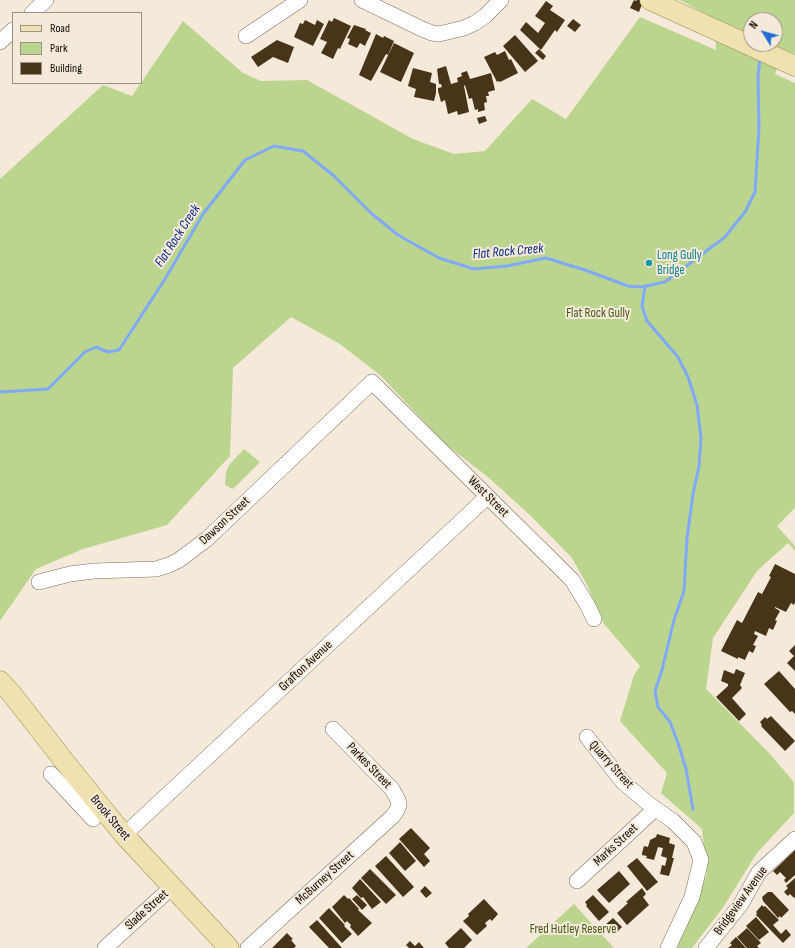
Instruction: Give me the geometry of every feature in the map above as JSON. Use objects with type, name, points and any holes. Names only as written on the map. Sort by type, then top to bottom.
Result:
[{"type":"main road","points":[[650,0],[795,66]]},
{"type":"main road","name":"Brook Street","points":[[0,681],[11,693],[76,789],[124,835],[229,948]]},
{"type":"street","points":[[33,12],[46,0]]},
{"type":"street","points":[[246,36],[300,0]]},
{"type":"street","points":[[362,0],[422,29],[439,34],[464,28],[475,23],[502,0]]},
{"type":"street","points":[[0,42],[12,31]]},
{"type":"street","name":"West Street","points":[[372,382],[572,580],[594,619]]},
{"type":"street","name":"Dawson Street","points":[[39,582],[70,574],[94,571],[156,569],[180,560],[207,538],[372,382]]},
{"type":"street","name":"Grafton Avenue","points":[[124,835],[487,497]]},
{"type":"street","name":"Parkes Street","points":[[333,729],[392,789],[399,805]]},
{"type":"street","name":"Quarry Street","points":[[586,738],[623,782],[673,822],[694,842],[701,860],[692,897],[668,948]]},
{"type":"street","points":[[51,774],[76,789],[93,819]]},
{"type":"street","name":"McBurney Street","points":[[248,948],[393,816],[399,805]]},
{"type":"street","name":"Marks Street","points":[[577,881],[655,809]]},
{"type":"street","name":"Bridgeview Avenue","points":[[706,948],[741,904],[759,872],[795,839]]},
{"type":"street","name":"Slade Street","points":[[104,948],[172,887]]},
{"type":"green space","name":"Flat Rock Gully","points":[[680,0],[795,0],[795,54],[783,50],[783,12],[743,12],[743,52],[782,52],[775,74],[795,83],[795,508],[777,526],[795,546],[795,551],[788,543],[757,571],[713,638],[706,689],[769,753],[794,782],[794,813],[757,853],[722,909],[692,948],[677,948],[707,874],[702,829],[661,793],[667,773],[620,721],[634,675],[640,666],[604,624],[587,585],[572,558],[532,517],[488,477],[445,444],[380,375],[340,344],[291,317],[233,368],[230,456],[167,525],[83,549],[36,569],[0,621],[0,179],[103,85],[132,96],[140,84],[142,84],[142,81],[183,21],[243,73],[261,81],[307,80],[413,139],[454,154],[485,151],[532,99],[566,119],[640,17],[716,50],[715,19]]},
{"type":"green space","points":[[244,449],[260,462],[233,489],[225,485],[226,472],[229,465]]},
{"type":"green space","name":"Fred Hutley Reserve","points":[[574,904],[614,948],[526,948]]},
{"type":"building","points":[[634,0],[641,0],[640,3],[642,4],[639,12],[630,8]]},
{"type":"building","points":[[546,1],[553,6],[550,10],[565,20],[557,32],[555,30],[541,50],[520,30],[526,22],[538,33],[545,23],[535,16]]},
{"type":"building","points":[[334,18],[351,26],[340,49],[338,48],[333,59],[321,53],[327,42],[320,39],[329,20],[332,22]]},
{"type":"building","points":[[573,19],[581,25],[575,32],[567,26]]},
{"type":"building","points":[[305,20],[315,25],[317,20],[324,24],[313,46],[294,37],[300,23],[303,24]]},
{"type":"building","points":[[354,25],[366,29],[365,30],[371,33],[365,46],[360,43],[357,48],[348,44],[350,39],[347,38]]},
{"type":"building","points":[[376,34],[394,41],[388,55],[386,54],[371,81],[359,75]]},
{"type":"building","points":[[515,35],[538,61],[525,72],[503,46]]},
{"type":"building","points":[[277,40],[294,47],[288,63],[273,57],[258,67],[251,57]]},
{"type":"building","points":[[394,43],[414,53],[401,82],[380,72]]},
{"type":"building","points":[[539,49],[546,56],[543,60],[535,53]]},
{"type":"building","points":[[505,51],[518,73],[497,82],[484,57],[495,52],[497,55]]},
{"type":"building","points":[[446,66],[451,84],[458,82],[457,78],[462,76],[461,73],[467,71],[470,79],[491,73],[495,90],[488,92],[489,96],[486,96],[487,102],[484,103],[485,110],[478,112],[478,109],[475,110],[472,98],[469,99],[465,85],[469,112],[458,115],[457,111],[448,114],[445,100],[441,102],[438,91],[438,88],[442,87],[441,84],[439,84],[437,69]]},
{"type":"building","points":[[413,68],[432,73],[430,82],[436,84],[434,101],[414,97],[416,89],[408,86]]},
{"type":"building","points":[[485,116],[487,121],[479,124],[477,118]]},
{"type":"building","points":[[775,564],[795,574],[794,605],[791,603],[786,612],[775,607],[780,611],[775,620],[777,621],[773,630],[769,628],[766,636],[755,631],[754,634],[758,636],[753,645],[756,646],[753,653],[749,651],[745,660],[738,657],[738,659],[721,651],[737,620],[742,623],[758,592],[762,594],[771,577],[769,576]]},
{"type":"building","points":[[795,645],[795,671],[787,663],[794,656],[789,651]]},
{"type":"building","points":[[736,669],[745,673],[740,685],[742,688],[732,698],[746,714],[739,721],[716,697],[728,686],[728,684],[721,681],[724,670],[734,674]]},
{"type":"building","points":[[779,671],[795,689],[795,714],[792,711],[790,712],[764,684]]},
{"type":"building","points":[[771,716],[795,741],[785,751],[761,726],[762,725],[760,722],[765,717],[767,719]]},
{"type":"building","points":[[411,828],[430,848],[424,854],[430,861],[424,867],[399,839]]},
{"type":"building","points":[[657,834],[670,838],[669,843],[675,845],[672,858],[674,858],[669,876],[660,874],[662,865],[665,866],[667,858],[661,856],[663,848],[658,847],[654,860],[646,858],[647,856],[642,855],[644,846],[648,847],[650,840],[656,837]]},
{"type":"building","points":[[400,842],[416,861],[405,871],[389,853]]},
{"type":"building","points":[[795,850],[795,875],[786,883],[784,880],[786,878],[780,872],[777,875],[773,871]]},
{"type":"building","points":[[386,856],[414,887],[403,897],[375,866]]},
{"type":"building","points":[[637,858],[658,882],[647,891],[627,866]]},
{"type":"building","points":[[370,869],[396,895],[386,904],[361,878]]},
{"type":"building","points":[[619,871],[630,884],[609,903],[597,890]]},
{"type":"building","points":[[795,878],[794,898],[790,894],[788,896],[784,892],[788,888],[786,886]]},
{"type":"building","points":[[360,879],[381,902],[372,909],[363,897],[361,898],[352,888]]},
{"type":"building","points":[[425,886],[432,893],[426,898],[420,891]]},
{"type":"building","points":[[642,888],[646,894],[643,897],[649,905],[627,925],[617,913],[628,903],[626,902]]},
{"type":"building","points":[[768,892],[772,892],[789,910],[781,918],[780,916],[778,918],[763,901],[762,897]]},
{"type":"building","points":[[344,895],[348,899],[349,898],[359,909],[358,910],[372,923],[358,936],[350,927],[351,925],[347,921],[345,923],[332,907]]},
{"type":"building","points":[[357,895],[367,905],[362,910],[352,899]]},
{"type":"building","points":[[593,895],[609,912],[599,921],[586,906],[587,905],[585,902]]},
{"type":"building","points":[[484,899],[498,914],[492,921],[490,919],[485,923],[487,926],[477,935],[463,921],[469,916],[468,914]]},
{"type":"building","points":[[762,905],[764,907],[765,906],[779,920],[773,925],[781,934],[786,929],[791,935],[783,943],[756,915],[756,912]]},
{"type":"building","points":[[329,908],[352,934],[342,943],[319,918]]},
{"type":"building","points":[[756,917],[769,932],[759,940],[746,926]]},
{"type":"building","points":[[613,918],[622,927],[614,935],[605,925]]},
{"type":"building","points":[[317,920],[342,948],[329,948],[309,927]]},
{"type":"building","points":[[461,928],[472,940],[464,948],[449,948],[445,943]]},
{"type":"building","points":[[747,928],[761,943],[757,946],[759,948],[747,948],[737,937]]},
{"type":"building","points":[[287,933],[293,939],[291,940],[296,946],[294,948],[272,948]]},
{"type":"building","points":[[736,937],[746,948],[728,948],[732,945],[730,943]]},
{"type":"building","points":[[410,941],[415,946],[419,942],[424,948],[409,948],[406,945]]},
{"type":"waterway","name":"Flat Rock Creek","points":[[0,392],[48,389],[85,352],[96,347],[108,352],[119,350],[165,279],[203,214],[245,160],[274,146],[303,151],[334,176],[372,214],[398,235],[439,258],[474,269],[507,266],[546,258],[585,270],[628,286],[641,287],[665,282],[725,237],[745,212],[755,192],[759,128],[758,76],[760,59]]},
{"type":"waterway","points":[[645,287],[642,306],[647,321],[678,357],[688,377],[697,405],[701,438],[699,466],[693,494],[687,538],[684,591],[674,620],[662,670],[655,691],[658,707],[670,722],[678,743],[686,769],[693,809]]},
{"type":"place","name":"Long Gully Bridge","points":[[649,263]]}]
